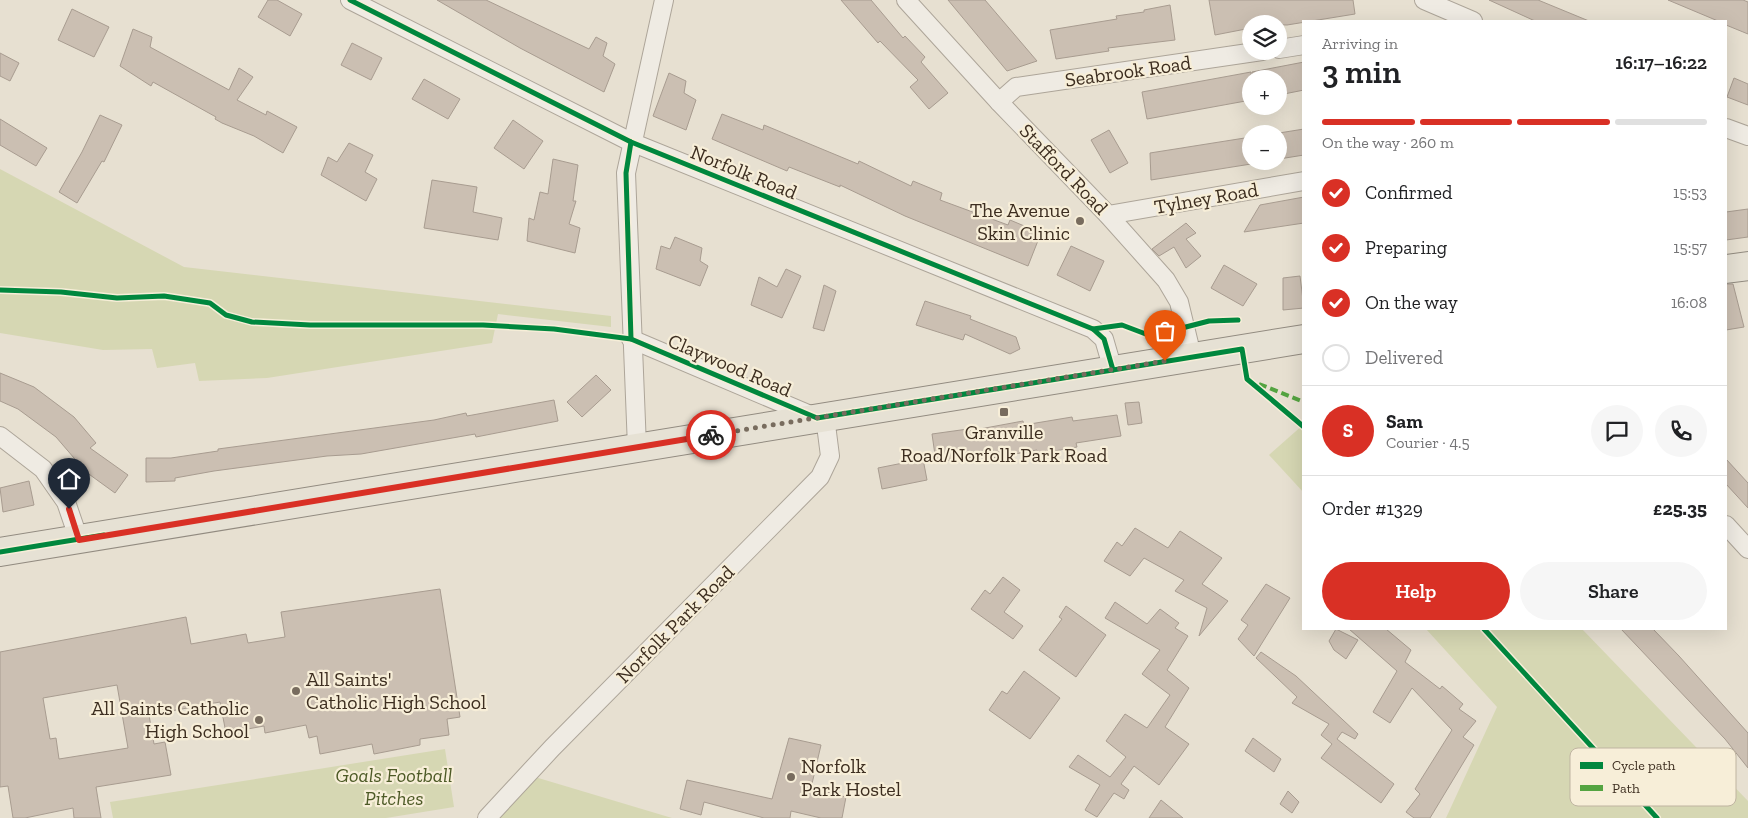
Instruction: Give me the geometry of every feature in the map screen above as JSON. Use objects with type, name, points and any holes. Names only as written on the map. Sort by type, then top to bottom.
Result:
[{"type":"main road","points":[[1727,269],[1748,266]]},
{"type":"main road","points":[[0,552],[1302,339]]},
{"type":"street","name":"Norfolk Road","points":[[350,0],[631,142],[1093,329],[1104,339],[1113,370]]},
{"type":"street","points":[[637,447],[631,339],[626,173],[631,142],[664,0]]},
{"type":"street","name":"Stafford Road","points":[[906,0],[999,102],[1108,215],[1174,292],[1183,312],[1192,356]]},
{"type":"street","points":[[1424,0],[1469,20]]},
{"type":"street","points":[[1287,48],[1302,45]]},
{"type":"street","name":"Seabrook Road","points":[[999,102],[1016,87],[1242,54]]},
{"type":"street","points":[[1727,128],[1748,136]]},
{"type":"street","name":"Tylney Road","points":[[1108,215],[1302,181]]},
{"type":"street","name":"Claywood Road","points":[[631,339],[821,417]]},
{"type":"street","name":"Norfolk Park Road","points":[[487,818],[552,748],[820,477],[830,456],[821,417]]},
{"type":"street","points":[[0,436],[43,469],[66,502],[79,540]]},
{"type":"street","points":[[1727,525],[1748,548]]},
{"type":"green space","points":[[0,169],[184,267],[611,316],[611,327],[498,314],[492,343],[267,378],[199,381],[195,363],[157,368],[152,349],[103,350],[0,333]]},
{"type":"green space","points":[[1302,426],[1302,491],[1269,455]]},
{"type":"green space","points":[[1427,630],[1583,630],[1697,748],[1570,748],[1570,806],[1736,806],[1736,789],[1748,801],[1748,818],[1446,818],[1497,707]]},
{"type":"green space","name":"Goals Football Pitches","points":[[445,749],[454,807],[386,818],[113,818],[110,802]]},
{"type":"green space","points":[[535,777],[672,818],[498,818]]},
{"type":"building","points":[[268,0],[277,0],[302,14],[290,36],[258,17]]},
{"type":"building","points":[[437,0],[486,0],[589,49],[596,37],[607,43],[603,56],[615,64],[604,92],[520,48]]},
{"type":"building","points":[[841,0],[871,0],[903,38],[905,36],[925,57],[921,62],[948,93],[929,109],[910,87],[918,80],[880,41],[878,43]]},
{"type":"building","points":[[948,0],[985,0],[1037,61],[1007,71]]},
{"type":"building","points":[[1209,0],[1353,0],[1355,14],[1318,20],[1302,20],[1302,23],[1287,25],[1287,15],[1242,15],[1242,30],[1215,35]]},
{"type":"building","points":[[1489,0],[1538,0],[1587,20],[1533,20]]},
{"type":"building","points":[[1668,0],[1743,0],[1748,2],[1748,34],[1727,25],[1727,20],[1716,20]]},
{"type":"building","points":[[1170,5],[1175,40],[1108,48],[1109,51],[1056,59],[1050,30],[1117,19],[1116,16],[1144,12],[1144,10]]},
{"type":"building","points":[[72,9],[109,27],[94,57],[58,40]]},
{"type":"building","points":[[133,29],[152,37],[150,47],[229,90],[239,68],[253,77],[237,100],[266,115],[267,111],[297,127],[283,153],[254,136],[222,123],[215,119],[216,117],[153,82],[151,86],[120,66]]},
{"type":"building","points":[[352,43],[382,58],[371,80],[341,65]]},
{"type":"building","points":[[0,53],[19,63],[10,81],[0,76]]},
{"type":"building","points":[[1302,62],[1302,90],[1287,93],[1287,70],[1262,70]]},
{"type":"building","points":[[669,73],[686,81],[684,93],[696,100],[686,130],[653,116]]},
{"type":"building","points":[[1242,74],[1242,102],[1147,119],[1142,92]]},
{"type":"building","points":[[1734,78],[1748,84],[1748,105],[1727,97]]},
{"type":"building","points":[[424,79],[460,99],[448,119],[412,99]]},
{"type":"building","points":[[722,114],[763,130],[764,125],[858,164],[859,161],[911,186],[913,181],[942,193],[940,200],[1008,225],[1010,220],[1041,233],[1028,266],[905,216],[840,185],[840,187],[789,167],[787,171],[712,139]]},
{"type":"building","points":[[100,115],[122,125],[104,162],[102,161],[77,203],[59,192],[82,152]]},
{"type":"building","points":[[0,119],[47,148],[36,166],[0,145]]},
{"type":"building","points":[[513,120],[543,141],[524,169],[494,148]]},
{"type":"building","points":[[1302,129],[1302,155],[1287,158],[1287,132]]},
{"type":"building","points":[[1109,130],[1128,163],[1110,173],[1091,140]]},
{"type":"building","points":[[1242,138],[1242,165],[1151,180],[1150,153]]},
{"type":"building","points":[[349,143],[373,155],[365,172],[377,179],[366,201],[321,175],[328,157],[337,162]]},
{"type":"building","points":[[553,159],[578,165],[573,201],[576,201],[569,224],[580,228],[575,253],[527,241],[529,218],[534,220],[540,192],[548,194]]},
{"type":"building","points":[[432,180],[477,187],[473,212],[502,218],[498,240],[424,228]]},
{"type":"building","points":[[1302,197],[1302,223],[1244,232],[1260,205]]},
{"type":"building","points":[[1748,209],[1748,237],[1727,240],[1727,212]]},
{"type":"building","points":[[1186,223],[1196,233],[1186,239],[1201,256],[1186,268],[1174,247],[1159,256],[1152,249]]},
{"type":"building","points":[[675,237],[702,248],[700,261],[708,266],[700,286],[656,269],[661,246],[670,249]]},
{"type":"building","points":[[1071,246],[1104,261],[1090,291],[1057,275]]},
{"type":"building","points":[[1224,265],[1257,284],[1243,306],[1211,288]]},
{"type":"building","points":[[786,269],[801,276],[782,318],[751,305],[759,277],[777,287]]},
{"type":"building","points":[[1300,276],[1302,308],[1283,310],[1283,278]]},
{"type":"building","points":[[1727,284],[1733,284],[1744,327],[1727,330]]},
{"type":"building","points":[[824,285],[836,291],[824,331],[813,328]]},
{"type":"building","points":[[925,301],[971,316],[970,319],[1016,337],[1020,349],[1010,354],[965,334],[963,340],[916,325]]},
{"type":"building","points":[[0,373],[34,387],[74,417],[96,443],[90,448],[128,475],[115,493],[86,472],[56,437],[18,409],[0,401]]},
{"type":"building","points":[[596,375],[611,390],[582,417],[567,402]]},
{"type":"building","points":[[554,400],[558,421],[476,437],[475,434],[361,454],[327,456],[214,471],[175,478],[175,481],[146,482],[146,458],[171,458],[218,451],[218,449],[434,420],[466,413],[467,416]]},
{"type":"building","points":[[1139,402],[1142,423],[1128,425],[1125,403]]},
{"type":"building","points":[[1117,415],[1121,436],[1076,443],[1077,447],[1037,454],[1037,450],[987,459],[987,455],[936,462],[932,434],[968,429],[969,431],[1023,421],[1024,425],[1072,417],[1073,421]]},
{"type":"building","points":[[923,459],[927,480],[882,489],[878,468]]},
{"type":"building","points":[[1727,460],[1748,483],[1748,508],[1727,485]]},
{"type":"building","points":[[29,481],[34,505],[3,512],[0,488]]},
{"type":"building","points":[[1135,528],[1168,548],[1180,531],[1222,558],[1202,584],[1228,601],[1199,636],[1207,608],[1175,591],[1184,580],[1144,558],[1130,576],[1104,561],[1117,542],[1122,546]]},
{"type":"building","points":[[1003,577],[1020,590],[1004,612],[1023,626],[1013,639],[971,609],[985,590],[990,594]]},
{"type":"building","points":[[1266,584],[1290,598],[1254,656],[1238,639],[1248,625],[1241,620]]},
{"type":"building","points":[[440,589],[460,717],[447,719],[449,735],[420,739],[420,745],[374,754],[372,744],[320,754],[317,736],[309,738],[306,725],[265,733],[264,726],[226,733],[220,702],[149,715],[154,744],[165,742],[171,775],[96,787],[101,818],[74,818],[73,808],[25,818],[13,818],[8,786],[0,787],[0,652],[186,617],[191,644],[246,634],[248,643],[285,637],[281,612]],"holes":[[[117,685],[128,748],[59,759],[56,738],[50,739],[43,698]]]},
{"type":"building","points":[[1115,602],[1147,624],[1160,609],[1179,623],[1175,628],[1188,636],[1167,670],[1189,688],[1165,727],[1189,744],[1159,785],[1134,766],[1121,784],[1129,790],[1124,799],[1114,793],[1097,817],[1085,810],[1100,785],[1069,767],[1078,755],[1110,777],[1126,757],[1106,741],[1125,714],[1147,728],[1170,695],[1142,674],[1160,650],[1105,618]]},
{"type":"building","points":[[1066,606],[1106,635],[1076,677],[1039,650],[1062,619],[1059,617]]},
{"type":"building","points":[[1335,630],[1358,640],[1346,659],[1334,650],[1329,641]]},
{"type":"building","points":[[1350,630],[1387,630],[1411,650],[1405,662],[1440,689],[1442,686],[1463,704],[1459,709],[1476,721],[1463,737],[1474,745],[1430,818],[1414,818],[1406,812],[1420,794],[1415,789],[1452,730],[1412,688],[1390,723],[1373,712],[1397,671]]},
{"type":"building","points":[[1622,630],[1654,630],[1679,656],[1748,733],[1748,768],[1736,753],[1736,748],[1732,748]]},
{"type":"building","points":[[1261,652],[1296,676],[1358,734],[1355,739],[1342,732],[1337,739],[1394,784],[1381,803],[1321,758],[1332,744],[1321,735],[1329,724],[1292,703],[1297,697],[1256,658]]},
{"type":"building","points":[[1024,671],[1060,698],[1030,739],[989,710],[1002,691],[1007,694]]},
{"type":"building","name":"Norfolk Park Hostel","points":[[789,738],[821,745],[811,788],[846,797],[842,818],[821,818],[791,811],[790,818],[764,818],[704,802],[701,815],[680,809],[687,780],[772,799]]},
{"type":"building","points":[[1253,738],[1281,759],[1274,772],[1245,751]]},
{"type":"building","points":[[1288,791],[1299,802],[1292,813],[1280,804]]},
{"type":"building","points":[[1161,800],[1183,818],[1149,818]]},
{"type":"marked path","points":[[1259,384],[1302,401]]},
{"type":"cycle path","points":[[350,0],[631,142],[1093,329],[1104,339],[1113,370]]},
{"type":"cycle path","points":[[631,142],[626,173],[631,339]]},
{"type":"cycle path","points":[[0,290],[61,292],[117,298],[164,296],[210,303],[226,315],[252,322],[310,325],[483,325],[554,329],[631,339],[817,418],[1242,349],[1247,379],[1302,425]]},
{"type":"cycle path","points":[[1093,329],[1122,325],[1151,336],[1209,321],[1238,320]]},
{"type":"cycle path","points":[[0,552],[104,535]]},
{"type":"cycle path","points":[[1485,630],[1593,748]]},
{"type":"cycle path","points":[[1646,806],[1657,818]]},
{"type":"way so far","points":[[711,435],[1165,361]]},
{"type":"place","name":"The Avenue Skin Clinic","points":[[1080,221]]},
{"type":"place","name":"Granville Road/Norfolk Park Road","points":[[1004,412]]},
{"type":"place","name":"All Saints' Catholic High School","points":[[296,691]]},
{"type":"place","name":"All Saints Catholic High School","points":[[259,720]]},
{"type":"place","name":"Norfolk Park Hostel","points":[[791,777]]},
{"type":"route","points":[[69,509],[79,540],[711,435]]}]
